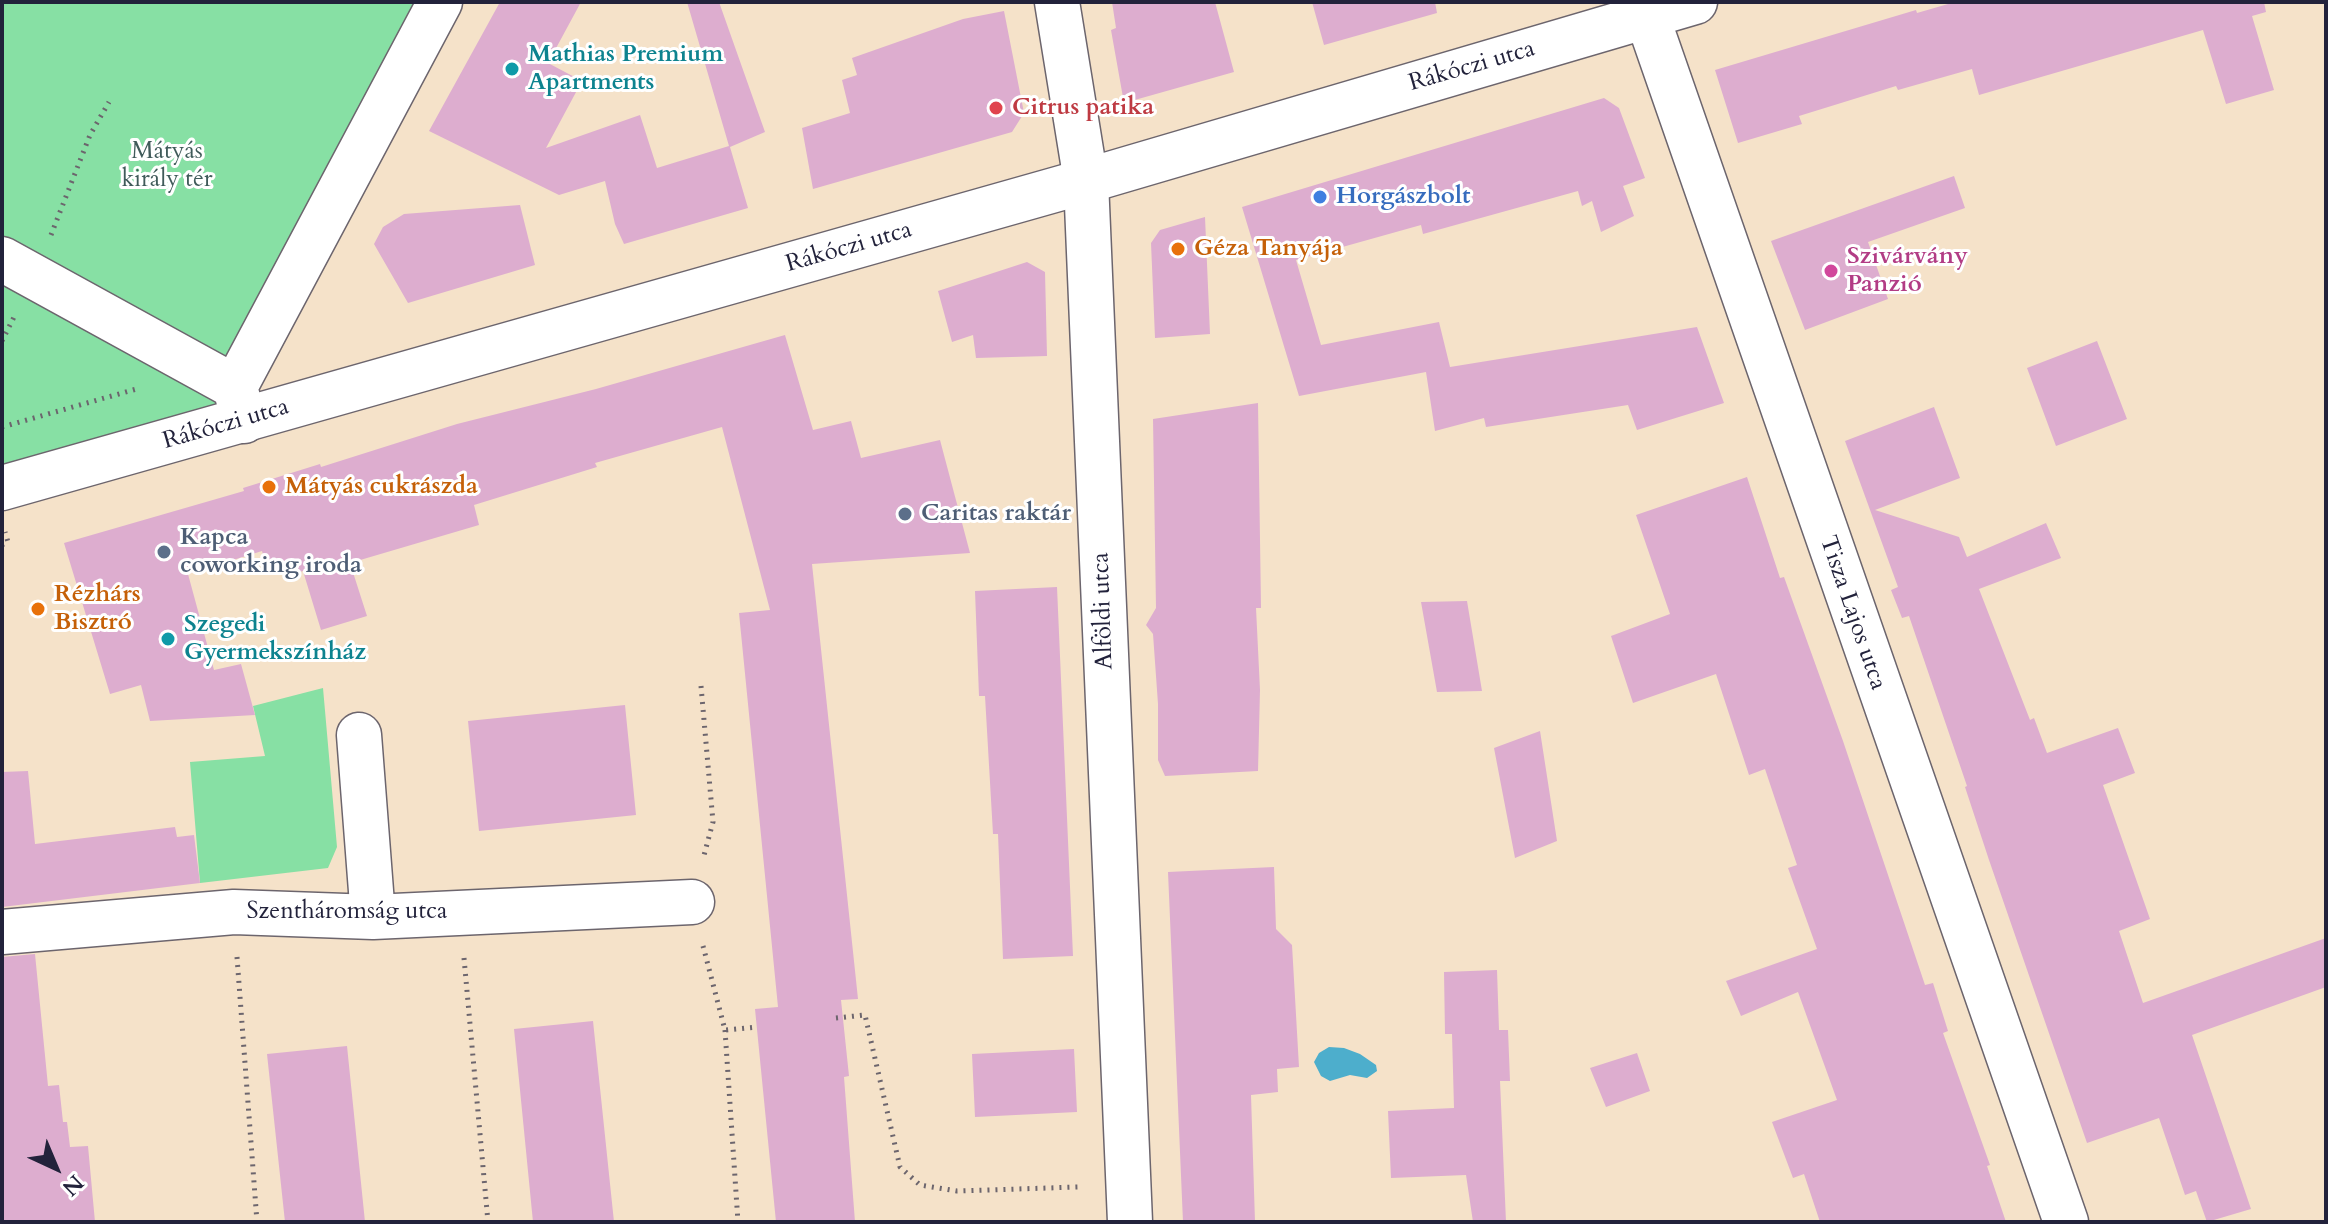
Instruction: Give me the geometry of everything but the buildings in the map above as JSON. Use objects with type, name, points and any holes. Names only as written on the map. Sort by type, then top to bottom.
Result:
[{"type":"street","points":[[18,268],[239,404],[440,2]]},
{"type":"street","name":"Alföldi utca","points":[[1057,2],[1086,181],[1130,1222]]},
{"type":"street","name":"Rákóczi utca","points":[[2,488],[239,404],[1086,181],[1644,9],[1695,2]]},
{"type":"street","name":"Tisza Lajos utca","points":[[1644,9],[2066,1222]]},
{"type":"street","points":[[359,735],[373,917]]},
{"type":"street","name":"Szentháromság utca","points":[[2,932],[234,912],[373,917],[692,902]]},
{"type":"path","points":[[2,341],[18,268],[109,102]]},
{"type":"path","points":[[2,427],[145,386]]},
{"type":"path","points":[[234,912],[257,1222]]},
{"type":"path","points":[[461,913],[488,1222]]},
{"type":"path","points":[[836,1018],[865,1015],[900,1167],[920,1185],[957,1191],[1078,1187]]},
{"type":"path","points":[[725,1030],[738,1222]]},
{"type":"green space","name":"Mátyás király tér","points":[[2,2],[440,2],[244,421],[2,488]]},
{"type":"green space","points":[[323,688],[337,847],[328,868],[200,883],[190,762],[265,756],[253,706]]},
{"type":"water","points":[[1329,1047],[1360,1054],[1376,1065],[1377,1071],[1367,1078],[1350,1075],[1330,1081],[1321,1076],[1314,1062],[1319,1053]]},
{"type":"place","name":"Mathias Premium Apartments","points":[[512,69]]},
{"type":"place","name":"Citrus patika","points":[[996,108]]},
{"type":"place","name":"Horgászbolt","points":[[1320,197]]},
{"type":"place","name":"Géza Tanyája","points":[[1178,249]]},
{"type":"place","name":"Szivárvány Panzió","points":[[1831,271]]},
{"type":"place","name":"Mátyás cukrászda","points":[[269,487]]},
{"type":"place","name":"Caritas raktár","points":[[905,514]]},
{"type":"place","name":"Kapca coworking iroda","points":[[164,552]]},
{"type":"place","name":"Rézhárs Bisztró","points":[[38,609]]},
{"type":"place","name":"Szegedi Gyermekszínház","points":[[168,639]]}]
